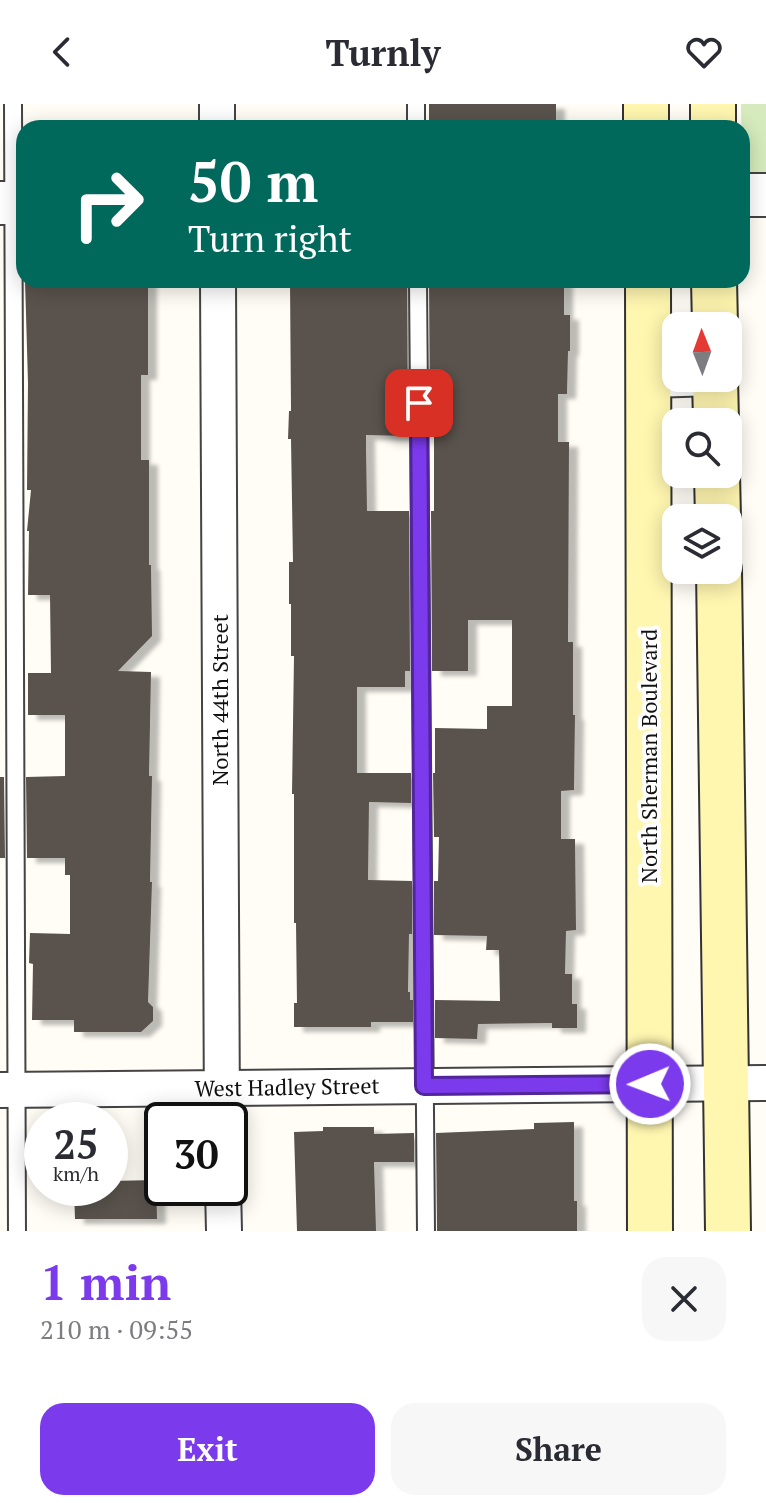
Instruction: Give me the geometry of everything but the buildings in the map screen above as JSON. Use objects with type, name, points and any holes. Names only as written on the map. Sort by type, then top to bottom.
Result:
[{"type":"main road","name":"North Sherman Boulevard","points":[[648,288],[650,1231]]},
{"type":"main road","points":[[714,288],[715,312]]},
{"type":"main road","points":[[720,584],[747,1083],[728,1231]]},
{"type":"street","name":"North 44th Street","points":[[218,288],[222,1102]]},
{"type":"street","name":"West Hadley Street","points":[[244,1102],[424,1086],[747,1083]]},
{"type":"street","name":"West Hadley Street","points":[[8,1090],[191,1102]]},
{"type":"street","points":[[223,1206],[224,1231]]},
{"type":"lane","points":[[13,104],[8,1090],[17,1231]]},
{"type":"lane","points":[[418,288],[426,1231]]},
{"type":"lane","points":[[648,389],[716,396]]},
{"type":"green space","points":[[741,104],[766,104],[766,174],[750,175],[750,120],[741,120]]},
{"type":"route","points":[[419,403],[424,1086],[650,1084]]}]
